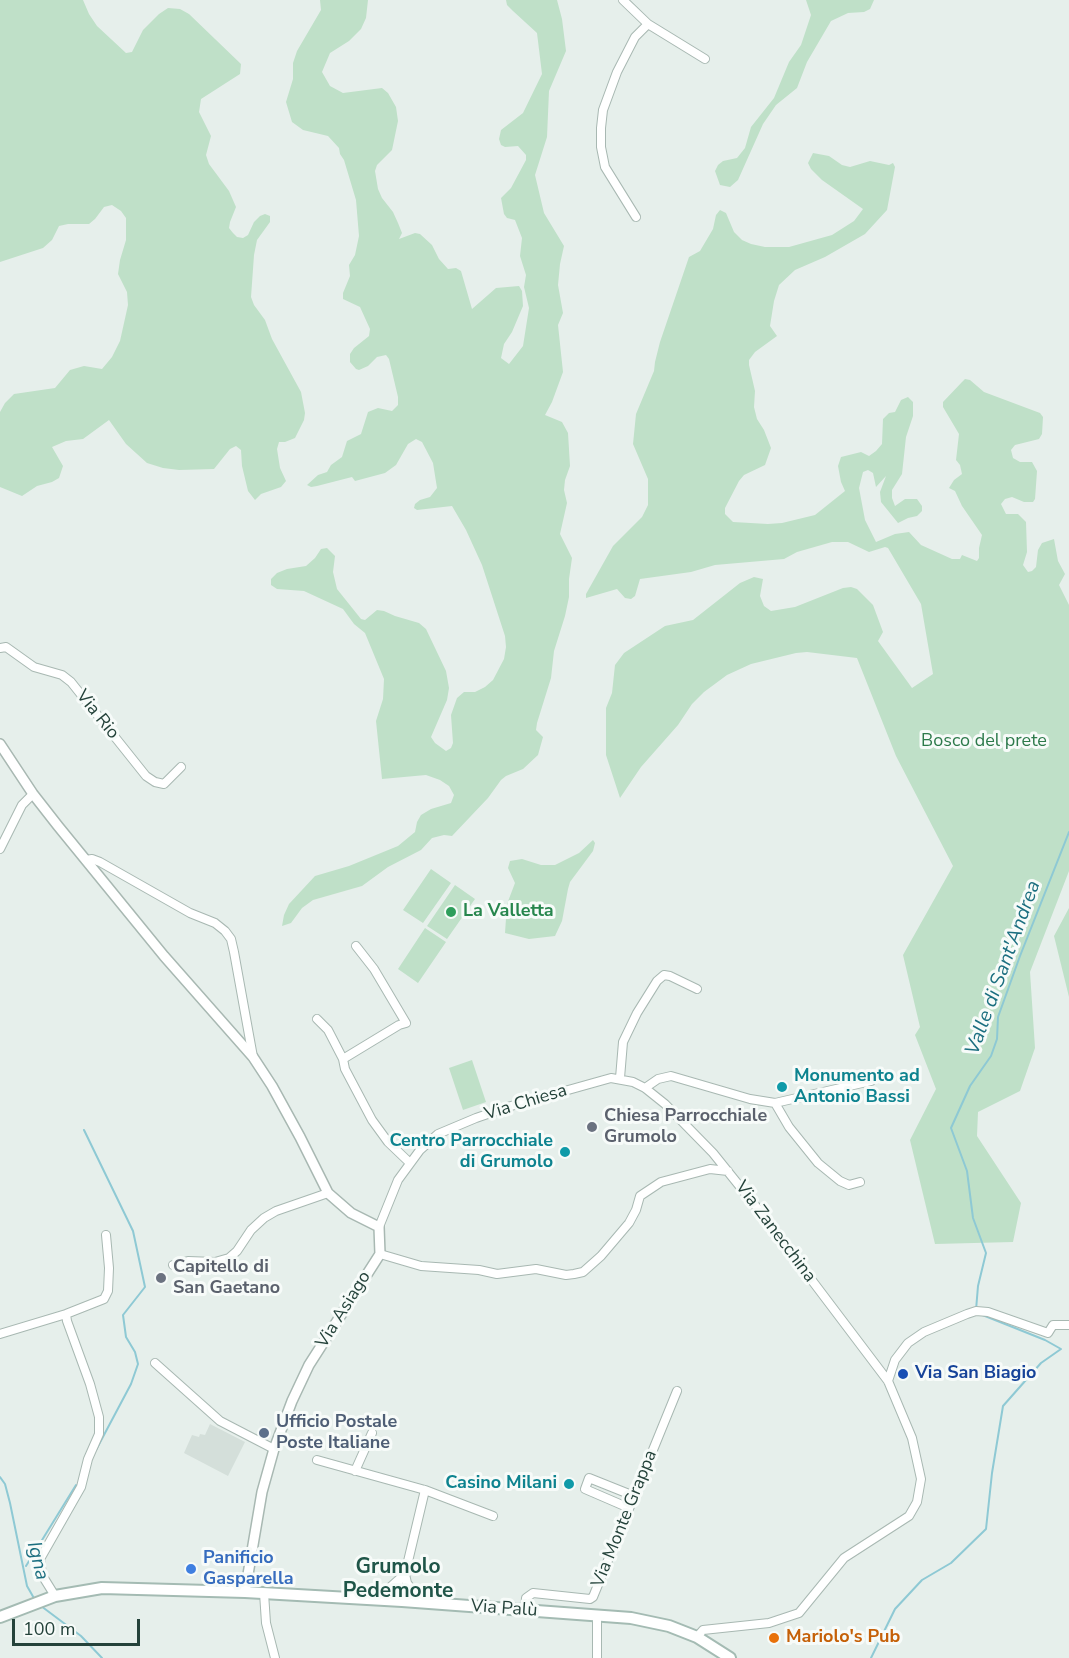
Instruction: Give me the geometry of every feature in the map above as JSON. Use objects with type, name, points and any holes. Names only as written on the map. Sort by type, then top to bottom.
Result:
[{"type":"main road","name":"Via Palù","points":[[0,1617],[52,1597],[102,1588],[377,1599],[631,1618],[669,1626],[697,1637],[730,1658]]},
{"type":"street","points":[[623,0],[648,24],[705,59]]},
{"type":"street","points":[[636,217],[605,167],[601,147],[601,128],[603,110],[617,72],[635,37],[648,24]]},
{"type":"street","name":"Via Rio","points":[[0,648],[6,647],[34,668],[62,675],[71,682],[147,776],[155,782],[164,784],[182,767]]},
{"type":"street","points":[[0,744],[33,794],[86,860],[164,956],[253,1058],[294,1126],[328,1193],[351,1213],[380,1227]]},
{"type":"street","points":[[0,849],[22,805],[33,794]]},
{"type":"street","points":[[86,860],[92,859],[100,862],[189,913],[221,926],[231,939],[253,1058]]},
{"type":"street","points":[[343,1059],[406,1023],[374,969],[356,946]]},
{"type":"street","points":[[697,989],[670,976],[664,975],[657,981],[637,1011],[623,1042],[620,1078],[645,1088],[676,1114],[728,1171]]},
{"type":"street","points":[[317,1018],[328,1030],[343,1059],[345,1069],[372,1120],[388,1142],[410,1163]]},
{"type":"street","points":[[645,1088],[658,1079],[671,1076],[750,1099],[775,1103],[871,1081]]},
{"type":"street","name":"Via Chiesa","points":[[380,1227],[398,1180],[420,1150],[438,1134],[476,1118],[600,1080],[620,1078]]},
{"type":"street","points":[[775,1103],[789,1127],[818,1163],[840,1181],[849,1185],[860,1182]]},
{"type":"street","name":"Via Zanecchina","points":[[380,1254],[421,1266],[479,1270],[497,1274],[536,1269],[566,1275],[583,1272],[601,1256],[629,1223],[640,1196],[654,1186],[710,1169],[728,1171],[888,1381]]},
{"type":"street","points":[[173,1265],[188,1261],[225,1260],[237,1251],[251,1230],[264,1218],[276,1211],[328,1193]]},
{"type":"street","name":"Via Asiago","points":[[245,1592],[262,1492],[274,1449],[292,1401],[309,1365],[380,1254],[380,1227]]},
{"type":"street","points":[[0,1334],[66,1314],[99,1302],[106,1296],[109,1268],[106,1235]]},
{"type":"street","points":[[697,1637],[703,1630],[769,1623],[799,1613],[844,1558],[909,1516],[917,1502],[921,1479],[919,1463],[912,1438],[888,1381],[895,1360],[908,1343],[924,1332],[976,1311],[988,1312],[1048,1333],[1053,1325],[1069,1325]]},
{"type":"street","points":[[52,1597],[42,1575],[40,1559],[81,1488],[88,1460],[99,1434],[99,1417],[90,1384],[66,1314]]},
{"type":"street","points":[[155,1363],[220,1420],[274,1449]]},
{"type":"street","name":"Via Monte Grappa","points":[[529,1611],[526,1599],[533,1593],[591,1599],[677,1391]]},
{"type":"street","points":[[355,1471],[372,1433]]},
{"type":"street","points":[[317,1460],[425,1490],[493,1516]]},
{"type":"street","points":[[629,1508],[585,1489],[590,1478],[634,1496]]},
{"type":"street","points":[[401,1601],[397,1594],[404,1579],[425,1490]]},
{"type":"street","points":[[377,1599],[404,1579]]},
{"type":"street","points":[[404,1579],[422,1602]]},
{"type":"street","points":[[264,1593],[266,1623],[275,1658]]},
{"type":"street","points":[[597,1616],[597,1658]]},
{"type":"shaded area","points":[[210,1424],[245,1442],[228,1476],[184,1453],[192,1435],[199,1437],[200,1434],[205,1435]]},
{"type":"green space","points":[[0,0],[83,0],[97,26],[126,53],[132,52],[143,30],[159,14],[168,8],[180,9],[189,14],[241,64],[240,74],[201,99],[199,112],[211,136],[206,155],[209,164],[229,191],[236,207],[229,228],[237,237],[243,238],[248,235],[254,222],[260,216],[265,214],[270,216],[270,222],[257,240],[251,297],[301,392],[305,413],[295,438],[279,442],[277,449],[280,468],[286,481],[281,487],[261,494],[255,500],[248,491],[241,450],[236,446],[230,449],[214,469],[179,470],[147,463],[126,444],[109,420],[83,439],[66,441],[52,447],[63,466],[59,478],[37,486],[22,496],[0,487],[0,412],[5,403],[14,394],[55,388],[70,370],[84,366],[102,369],[112,357],[120,341],[128,305],[127,292],[118,274],[126,240],[126,218],[112,205],[104,207],[89,224],[59,226],[52,240],[43,248],[0,262]]},
{"type":"green space","points":[[320,0],[368,0],[366,18],[361,29],[349,41],[330,53],[322,72],[330,86],[343,93],[382,88],[388,93],[396,107],[398,121],[392,150],[377,165],[375,171],[378,189],[393,212],[402,233],[399,239],[415,233],[420,234],[432,245],[439,259],[448,269],[456,268],[461,271],[472,309],[496,288],[519,286],[522,291],[523,306],[504,344],[501,358],[509,364],[523,346],[529,308],[524,287],[526,275],[520,256],[522,238],[515,220],[507,218],[504,214],[501,198],[511,188],[526,160],[526,155],[518,146],[501,145],[499,139],[501,130],[523,113],[542,74],[537,33],[507,5],[506,0],[557,0],[566,51],[549,91],[547,137],[535,175],[544,213],[564,246],[558,285],[563,313],[558,325],[563,372],[545,415],[562,422],[568,433],[570,466],[565,480],[564,490],[567,503],[560,534],[572,558],[565,616],[554,651],[551,678],[537,723],[536,730],[543,737],[538,755],[523,769],[501,780],[488,798],[452,836],[432,838],[421,850],[388,867],[362,886],[313,900],[302,908],[291,923],[282,926],[289,904],[315,876],[349,866],[398,846],[415,832],[421,815],[431,809],[451,803],[454,795],[449,786],[426,775],[382,779],[376,721],[383,699],[384,679],[365,633],[354,624],[343,609],[304,591],[277,589],[271,585],[271,579],[277,573],[287,569],[306,566],[321,549],[327,548],[335,556],[333,572],[337,589],[361,619],[365,620],[377,610],[384,611],[419,623],[426,629],[446,671],[449,688],[447,700],[431,737],[446,751],[453,743],[451,715],[457,698],[464,692],[475,692],[485,687],[493,680],[504,659],[506,647],[505,636],[482,565],[452,506],[417,510],[414,508],[415,504],[430,497],[437,488],[433,463],[422,442],[416,439],[408,444],[396,465],[385,473],[355,481],[352,477],[317,486],[307,485],[318,475],[327,472],[331,465],[342,457],[347,441],[361,434],[368,412],[378,408],[392,411],[398,405],[389,359],[386,355],[377,357],[368,366],[359,370],[350,362],[350,354],[369,336],[370,329],[360,307],[343,299],[350,276],[349,265],[355,255],[359,236],[356,200],[344,160],[339,148],[328,136],[303,130],[292,122],[286,102],[293,79],[293,63],[297,51],[321,10]]},
{"type":"green space","points":[[806,0],[874,0],[870,9],[864,12],[848,13],[831,21],[807,62],[797,88],[776,105],[763,124],[738,180],[730,187],[720,185],[715,171],[718,165],[723,161],[737,158],[745,148],[751,127],[774,98],[789,62],[801,45],[811,15]]},
{"type":"green space","name":"Bosco del prete","points":[[813,153],[829,156],[842,165],[850,167],[870,161],[889,165],[893,163],[895,167],[887,210],[865,234],[825,257],[795,270],[779,285],[770,326],[777,336],[755,352],[749,360],[757,419],[771,448],[765,465],[744,475],[739,481],[725,508],[725,514],[733,522],[768,524],[815,515],[845,491],[838,466],[841,457],[861,452],[869,456],[876,451],[882,444],[883,419],[889,413],[895,412],[901,400],[908,397],[913,402],[913,416],[906,437],[902,474],[892,490],[892,498],[895,506],[905,499],[917,499],[922,506],[922,511],[917,516],[898,523],[881,502],[880,492],[886,476],[876,487],[873,473],[868,470],[863,472],[859,488],[865,520],[876,542],[895,534],[909,532],[921,545],[952,559],[960,559],[962,555],[977,561],[982,535],[962,506],[955,491],[949,488],[962,474],[956,460],[959,434],[943,407],[943,402],[965,379],[970,380],[984,392],[1040,413],[1043,417],[1042,434],[1039,439],[1015,445],[1011,450],[1013,458],[1020,462],[1032,462],[1037,471],[1035,499],[1033,502],[1024,502],[1012,497],[1005,499],[1001,504],[1006,514],[1018,514],[1026,522],[1027,552],[1023,565],[1028,572],[1036,567],[1038,550],[1042,543],[1054,539],[1058,561],[1065,574],[1059,585],[1069,605],[1069,871],[1030,972],[1035,1048],[1020,1091],[978,1112],[977,1136],[1021,1203],[1013,1242],[935,1244],[910,1140],[936,1089],[915,1035],[920,1027],[903,955],[953,866],[896,756],[857,658],[807,652],[796,653],[751,664],[727,675],[692,704],[678,725],[641,767],[620,798],[606,755],[606,708],[612,693],[615,665],[624,653],[665,626],[693,620],[740,583],[754,577],[763,579],[760,596],[764,606],[771,611],[795,607],[843,588],[857,589],[873,605],[883,632],[878,641],[912,688],[933,674],[921,604],[888,548],[885,547],[869,552],[848,542],[832,542],[797,552],[784,559],[715,565],[691,572],[640,579],[635,596],[631,599],[625,598],[617,589],[586,598],[586,594],[613,546],[642,517],[648,505],[648,479],[633,444],[636,414],[654,371],[660,342],[689,257],[700,251],[713,229],[716,215],[720,210],[726,213],[734,232],[742,240],[751,244],[765,247],[789,247],[832,235],[854,221],[863,209],[822,180],[811,169],[808,163]]},
{"type":"green space","points":[[593,840],[595,843],[593,851],[570,882],[562,921],[555,936],[529,939],[505,933],[507,904],[515,883],[508,868],[510,861],[522,859],[541,865],[555,865],[579,853]]},
{"type":"green space","points":[[431,869],[451,883],[423,923],[403,910]]},
{"type":"green space","name":"La Valletta","points":[[455,885],[475,899],[447,939],[427,926]]},
{"type":"green space","points":[[1069,908],[1069,997],[1054,936]]},
{"type":"green space","points":[[425,928],[446,942],[418,983],[398,969]]},
{"type":"green space","points":[[472,1060],[486,1102],[463,1110],[449,1068]]},
{"type":"waterway","name":"Valle di Sant'Andrea","points":[[976,1310],[978,1286],[986,1253],[973,1218],[967,1171],[951,1128],[970,1086],[991,1056],[997,1039],[998,1017],[1069,832]]},
{"type":"waterway","points":[[84,1130],[133,1231],[145,1287],[123,1315],[126,1337],[135,1352],[138,1364],[131,1384],[96,1450]]},
{"type":"waterway","name":"Valle di Sant'Andrea","points":[[871,1658],[895,1609],[922,1580],[951,1563],[986,1529],[1003,1406],[1041,1363],[1061,1349],[1045,1340],[980,1314]]},
{"type":"waterway","name":"Igna","points":[[0,1477],[5,1484],[10,1503],[27,1586],[35,1600]]},
{"type":"waterway","points":[[26,1566],[76,1485]]},
{"type":"waterway","name":"Igna","points":[[41,1606],[81,1636],[102,1658]]},
{"type":"place","name":"La Valletta","points":[[451,912]]},
{"type":"place","name":"Monumento ad Antonio Bassi","points":[[782,1087]]},
{"type":"place","name":"Chiesa Parrocchiale Grumolo","points":[[592,1127]]},
{"type":"place","name":"Centro Parrocchiale di Grumolo","points":[[565,1152]]},
{"type":"place","name":"Capitello di San Gaetano","points":[[161,1278]]},
{"type":"place","name":"Via San Biagio","points":[[903,1374]]},
{"type":"place","name":"Ufficio Postale Poste Italiane","points":[[264,1433]]},
{"type":"place","name":"Casino Milani","points":[[569,1484]]},
{"type":"place","name":"Panificio Gasparella","points":[[191,1569]]},
{"type":"place","name":"Mariolo's Pub","points":[[774,1638]]},
{"type":"district","name":"Grumolo Pedemonte","points":[[398,1580]]}]
